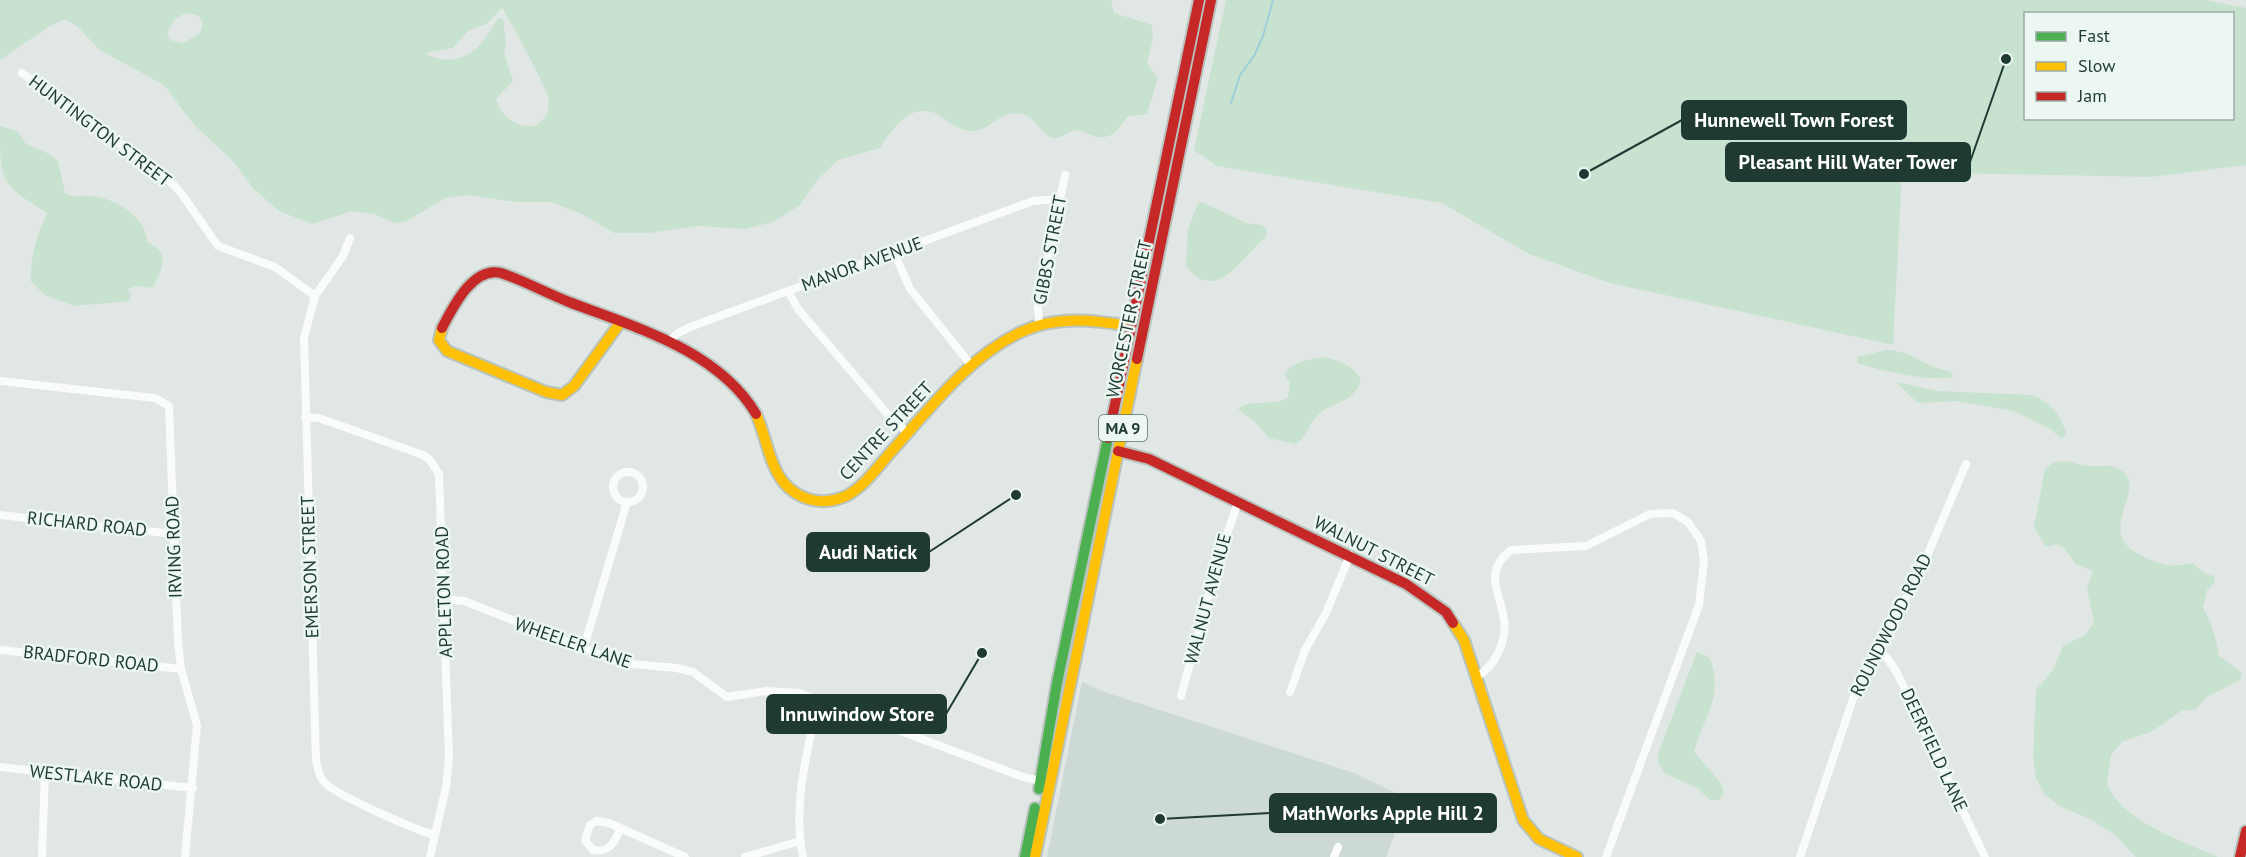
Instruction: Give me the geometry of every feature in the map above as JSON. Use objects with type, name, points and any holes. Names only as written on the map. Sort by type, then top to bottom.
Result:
[{"type":"main road","name":"WORCESTER STREET","points":[[1025,857],[1041,781],[1057,683],[1198,0]]},
{"type":"main road","name":"WORCESTER STREET","points":[[1035,857],[1211,0]]},
{"type":"main road","name":"CENTRE STREET","points":[[620,323],[574,386],[562,395],[546,392],[447,351],[440,343],[439,337],[444,325],[476,280],[486,272],[492,271],[668,342],[720,375],[745,398],[758,417],[778,475],[789,489],[806,499],[826,502],[852,493],[971,365],[1008,338],[1039,325],[1081,319],[1131,326]]},
{"type":"main road","name":"WALNUT STREET","points":[[1118,451],[1149,459],[1350,555],[1406,584],[1446,612],[1464,640],[1516,801],[1527,828],[1539,839],[1577,857]]},
{"type":"main road","points":[[2240,857],[2246,831]]},
{"type":"street","name":"HUNTINGTON STREET","points":[[22,73],[164,175],[181,193],[218,246],[275,267],[315,296]]},
{"type":"street","name":"GIBBS STREET","points":[[1039,325],[1038,306],[1065,175]]},
{"type":"street","name":"MANOR AVENUE","points":[[668,342],[683,330],[1033,201],[1060,199]]},
{"type":"street","name":"EMERSON STREET","points":[[350,238],[343,256],[315,296],[304,338],[318,770],[325,783],[332,789],[416,829],[435,835]]},
{"type":"street","points":[[894,252],[910,289],[971,365]]},
{"type":"street","points":[[788,291],[798,309],[891,417],[908,433]]},
{"type":"street","name":"IRVING ROAD","points":[[0,381],[155,398],[166,402],[171,412],[173,534],[181,669],[197,725],[185,857]]},
{"type":"street","name":"APPLETON ROAD","points":[[305,417],[340,426],[415,452],[430,460],[440,483],[449,759],[430,857]]},
{"type":"street","name":"ROUNDWOOD ROAD","points":[[1800,857],[1856,689],[1919,575],[1966,464]]},
{"type":"street","points":[[585,647],[627,502]]},
{"type":"street","name":"WALNUT AVENUE","points":[[1181,696],[1216,566],[1238,502]]},
{"type":"street","points":[[1476,677],[1491,666],[1503,640],[1505,621],[1495,590],[1495,578],[1503,558],[1511,550],[1586,546],[1658,513],[1673,513],[1694,528],[1701,541],[1704,562],[1699,605],[1606,857]]},
{"type":"street","name":"RICHARD ROAD","points":[[0,515],[173,534]]},
{"type":"street","points":[[1290,692],[1305,650],[1326,613],[1350,555]]},
{"type":"street","name":"WHEELER LANE","points":[[444,599],[464,601],[524,627],[585,647],[627,664],[668,667],[693,672],[727,697],[776,690],[818,699],[1023,777],[1041,781]]},
{"type":"street","name":"BRADFORD ROAD","points":[[0,650],[181,669]]},
{"type":"street","name":"DEERFIELD LANE","points":[[1876,650],[1888,659],[1897,673],[1985,857]]},
{"type":"street","points":[[803,857],[800,841],[801,794],[818,699]]},
{"type":"street","name":"WESTLAKE ROAD","points":[[0,767],[192,788]]},
{"type":"street","points":[[42,857],[45,772]]},
{"type":"street","points":[[620,829],[613,845],[607,849],[593,850],[585,840],[586,829],[596,821],[609,823],[685,857]]},
{"type":"street","points":[[745,857],[800,841]]},
{"type":"street","points":[[1334,857],[1338,847]]},
{"type":"shaded area","points":[[1082,682],[1107,693],[1354,773],[1408,799],[1386,857],[1047,857]]},
{"type":"green space","points":[[0,0],[1111,0],[1114,13],[1152,25],[1153,38],[1147,63],[1158,78],[1147,114],[1129,116],[1114,133],[1105,137],[1076,130],[1054,138],[1047,135],[1026,115],[1015,113],[981,129],[969,131],[956,127],[937,114],[919,111],[896,125],[880,148],[838,160],[817,180],[800,205],[773,222],[746,229],[698,226],[649,233],[614,233],[582,214],[551,202],[516,202],[468,195],[445,198],[405,222],[394,223],[374,214],[352,211],[312,224],[279,211],[254,189],[232,160],[194,125],[164,85],[100,50],[77,26],[65,19],[50,26],[0,60]],"holes":[[[502,8],[528,54],[549,99],[547,112],[542,121],[535,125],[517,124],[501,110],[496,99],[513,81],[504,52],[506,43],[503,19],[499,18],[474,51],[461,58],[446,60],[426,53],[453,48],[469,30],[486,24]],[[191,13],[199,16],[203,23],[200,33],[184,43],[170,40],[167,35],[170,26],[178,17]]]},
{"type":"green space","points":[[1226,0],[2205,0],[2246,8],[2246,165],[2151,177],[1902,172],[1893,345],[1610,283],[1529,254],[1442,203],[1217,166],[1194,150]]},
{"type":"green space","points":[[0,126],[17,131],[26,144],[49,154],[58,161],[65,193],[71,196],[92,196],[110,201],[128,210],[135,217],[145,232],[147,241],[158,249],[163,258],[157,280],[152,288],[136,286],[128,289],[131,296],[129,301],[74,306],[45,295],[31,282],[35,246],[47,213],[20,195],[6,180],[2,171]]},
{"type":"green space","points":[[1202,202],[1246,223],[1262,225],[1267,230],[1266,237],[1229,273],[1219,279],[1208,281],[1197,277],[1186,266],[1188,230],[1198,203]]},
{"type":"green space","points":[[1886,350],[1903,353],[1950,371],[1954,377],[1919,377],[1857,363],[1858,357]]},
{"type":"green space","points":[[1324,357],[1340,362],[1355,371],[1361,381],[1358,388],[1348,398],[1319,414],[1296,444],[1269,438],[1256,423],[1238,409],[1249,404],[1282,401],[1288,398],[1290,384],[1285,375],[1288,370],[1302,362]]},
{"type":"green space","points":[[1896,382],[1937,391],[2032,395],[2044,401],[2054,410],[2066,433],[2062,439],[2050,429],[2014,411],[1956,401],[1918,403]]},
{"type":"green space","points":[[2064,461],[2088,466],[2111,466],[2125,474],[2129,484],[2120,531],[2125,543],[2137,553],[2164,564],[2194,564],[2205,574],[2214,576],[2215,582],[2207,590],[2203,608],[2209,618],[2219,656],[2242,673],[2240,680],[2207,697],[2196,709],[2181,711],[2151,732],[2123,741],[2111,755],[2107,784],[2114,797],[2139,819],[2155,829],[2218,857],[2136,857],[2115,835],[2092,820],[2059,806],[2044,793],[2036,778],[2033,758],[2036,690],[2053,670],[2063,646],[2086,634],[2094,623],[2087,588],[2093,571],[2076,564],[2064,548],[2057,544],[2046,547],[2034,527],[2045,469],[2053,463]]},
{"type":"green space","points":[[1697,652],[1710,658],[1715,685],[1711,706],[1694,752],[1721,783],[1724,793],[1719,800],[1710,800],[1697,788],[1666,774],[1658,763],[1659,751]]},
{"type":"waterway","points":[[1231,103],[1240,75],[1254,56],[1263,36],[1273,0]]},
{"type":"traffic: fast","points":[[1039,789],[1057,683],[1108,438]]},
{"type":"traffic: fast","points":[[1025,857],[1035,808]]},
{"type":"traffic: slow","points":[[756,414],[773,463],[782,481],[803,497],[817,501],[833,500],[848,495],[865,481],[949,387],[982,356],[1000,344],[1033,327],[1060,321],[1103,322],[1131,326]]},
{"type":"traffic: slow","points":[[442,328],[439,340],[447,351],[546,392],[562,395],[574,386],[620,323]]},
{"type":"traffic: slow","points":[[1035,857],[1137,359]]},
{"type":"traffic: slow","points":[[1453,623],[1464,640],[1523,820],[1539,839],[1577,857]]},
{"type":"traffic: jam","points":[[1108,438],[1199,0]]},
{"type":"traffic: jam","points":[[1137,359],[1211,0]]},
{"type":"traffic: jam","points":[[442,328],[458,300],[473,282],[491,272],[501,273],[673,343],[720,373],[740,392],[756,414]]},
{"type":"traffic: jam","points":[[1118,451],[1149,459],[1406,584],[1446,612],[1453,623]]},
{"type":"traffic: jam","points":[[2240,857],[2246,831]]},
{"type":"place","name":"Pleasant Hill Water Tower","points":[[2006,59]]},
{"type":"place","name":"Hunnewell Town Forest","points":[[1584,174]]},
{"type":"place","name":"Audi Natick","points":[[1016,495]]},
{"type":"place","name":"Innuwindow Store","points":[[982,653]]},
{"type":"place","name":"MathWorks Apple Hill 2","points":[[1160,819]]}]
